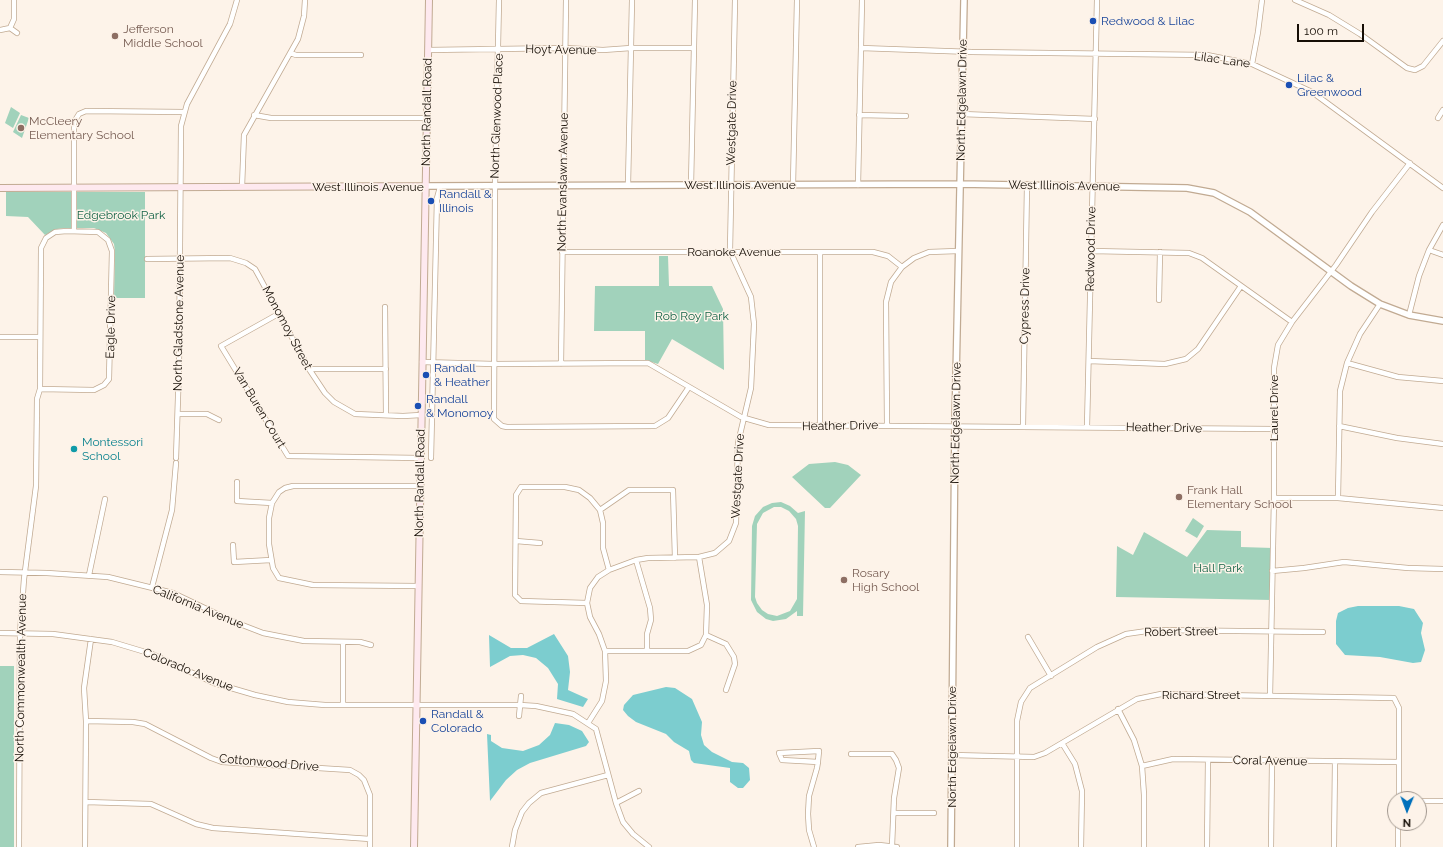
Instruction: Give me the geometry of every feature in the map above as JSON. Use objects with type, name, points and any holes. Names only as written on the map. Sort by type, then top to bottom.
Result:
[{"type":"main road","name":"North Randall Road","points":[[414,847],[429,0]]},
{"type":"main road","name":"West Illinois Avenue","points":[[0,188],[426,186]]},
{"type":"street","points":[[10,28],[14,19],[14,0]]},
{"type":"street","name":"North Gladstone Avenue","points":[[152,587],[170,522],[174,499],[178,414],[181,137],[184,112],[194,89],[230,24],[237,0]]},
{"type":"street","points":[[242,187],[243,140],[246,130],[290,53],[303,22],[305,0]]},
{"type":"street","name":"North Glenwood Place","points":[[500,0],[495,186],[493,413],[497,422],[507,427],[655,426],[668,418],[689,387]]},
{"type":"street","name":"North Evanslawn Avenue","points":[[561,364],[566,0]]},
{"type":"street","points":[[628,185],[632,0]]},
{"type":"street","points":[[691,185],[695,0]]},
{"type":"street","name":"Westgate Drive","points":[[587,603],[590,588],[598,577],[609,570],[636,560],[648,558],[699,557],[715,553],[729,541],[736,523],[738,443],[751,388],[754,324],[751,297],[730,251],[735,0]]},
{"type":"street","points":[[793,185],[797,0]]},
{"type":"street","points":[[858,185],[862,0]]},
{"type":"street","name":"North Edgelawn Drive","points":[[951,847],[955,425],[964,0]]},
{"type":"street","name":"Redwood Drive","points":[[1087,427],[1098,0]]},
{"type":"street","points":[[1252,64],[1262,0]]},
{"type":"street","points":[[1294,0],[1329,15],[1360,34],[1407,68],[1415,70],[1423,66],[1443,41]]},
{"type":"street","points":[[0,30],[10,28],[17,33]]},
{"type":"street","name":"Hoyt Avenue","points":[[428,50],[565,48],[603,50],[631,48],[693,48]]},
{"type":"street","points":[[861,48],[963,52]]},
{"type":"street","name":"Lilac Lane","points":[[963,52],[1207,55],[1252,64],[1312,92],[1443,188]]},
{"type":"street","points":[[290,53],[296,55],[361,55]]},
{"type":"street","points":[[1438,118],[1443,110]]},
{"type":"street","points":[[74,231],[74,122],[79,114],[86,111],[184,112]]},
{"type":"street","points":[[962,114],[1095,119]]},
{"type":"street","points":[[254,115],[271,118],[426,118]]},
{"type":"street","points":[[859,115],[906,116]]},
{"type":"street","name":"Laurel Drive","points":[[1270,696],[1274,498],[1274,368],[1278,345],[1292,322],[1332,270],[1372,212],[1410,163]]},
{"type":"street","name":"West Illinois Avenue","points":[[426,186],[960,184],[1187,188],[1214,193],[1250,212],[1380,304],[1409,315],[1443,320]]},
{"type":"street","name":"Cypress Drive","points":[[1023,426],[1027,185]]},
{"type":"street","name":"North Randall Road","points":[[431,458],[437,198],[440,186]]},
{"type":"street","points":[[1409,315],[1419,276],[1429,250],[1443,225]]},
{"type":"street","name":"Eagle Drive","points":[[40,337],[42,245],[46,238],[54,232],[98,232],[106,238],[112,247],[110,374],[104,385],[94,390],[40,389]]},
{"type":"street","points":[[1429,250],[1443,255]]},
{"type":"street","name":"Roanoke Avenue","points":[[562,252],[730,251],[880,253],[888,256],[902,267]]},
{"type":"street","points":[[887,425],[887,295],[891,282],[907,262],[922,254],[958,251]]},
{"type":"street","points":[[1091,251],[1189,253],[1202,258],[1292,322]]},
{"type":"street","points":[[820,252],[820,426]]},
{"type":"street","points":[[1159,300],[1160,252]]},
{"type":"street","name":"Monomoy Street","points":[[147,259],[230,258],[246,263],[255,269],[309,369],[325,393],[342,409],[355,414],[386,416],[421,415]]},
{"type":"street","points":[[1089,361],[1165,364],[1186,359],[1198,349],[1241,286]]},
{"type":"street","points":[[1338,498],[1340,391],[1347,363],[1360,334],[1380,304]]},
{"type":"street","points":[[385,307],[386,416]]},
{"type":"street","name":"Van Buren Court","points":[[280,313],[222,346],[288,456],[420,458]]},
{"type":"street","points":[[0,337],[40,337]]},
{"type":"street","name":"North Commonwealth Avenue","points":[[19,847],[20,633],[25,573],[36,486],[37,398],[40,389],[40,337]]},
{"type":"street","name":"Heather Drive","points":[[422,362],[494,364],[648,363],[714,403],[743,418],[769,425],[955,425],[1274,429]]},
{"type":"street","points":[[1347,363],[1370,371],[1398,377],[1443,381]]},
{"type":"street","points":[[309,369],[386,369]]},
{"type":"street","points":[[178,414],[207,414],[219,420]]},
{"type":"street","points":[[1339,426],[1397,438],[1443,444]]},
{"type":"street","points":[[237,482],[237,501],[272,502]]},
{"type":"street","points":[[418,586],[313,585],[280,578],[271,560],[269,544],[269,518],[272,502],[279,492],[293,486],[420,486]]},
{"type":"street","points":[[609,570],[603,548],[603,523],[600,510],[590,498],[579,490],[565,487],[521,487],[516,495],[515,595],[521,601],[587,603],[590,617],[605,650],[606,681],[602,701],[588,722],[596,729],[616,803],[623,822],[633,834],[649,847]]},
{"type":"street","points":[[600,510],[629,490],[674,490],[675,558]]},
{"type":"street","points":[[1274,498],[1338,498],[1443,508]]},
{"type":"street","points":[[88,575],[105,499]]},
{"type":"street","points":[[516,540],[540,543]]},
{"type":"street","points":[[233,545],[234,562],[271,560]]},
{"type":"street","points":[[605,650],[688,651],[701,644],[706,635],[707,604],[699,557]]},
{"type":"street","points":[[636,560],[650,608],[651,620],[647,634],[647,650]]},
{"type":"street","points":[[1272,570],[1304,568],[1344,562],[1443,570]]},
{"type":"street","name":"California Avenue","points":[[0,572],[108,577],[152,587],[173,594],[232,621],[263,633],[304,641],[360,642],[372,645]]},
{"type":"street","name":"Robert Street","points":[[1051,676],[1097,647],[1126,634],[1154,630],[1323,632]]},
{"type":"street","name":"Colorado Avenue","points":[[0,633],[53,634],[91,639],[134,648],[172,662],[214,683],[255,695],[288,702],[343,705],[536,706],[573,714],[588,722]]},
{"type":"street","points":[[706,635],[726,644],[734,657],[735,664],[726,690]]},
{"type":"street","points":[[1016,847],[1017,721],[1021,702],[1030,688],[1051,676],[1028,637]]},
{"type":"street","points":[[86,847],[86,721],[84,688],[91,639]]},
{"type":"street","points":[[343,642],[343,705]]},
{"type":"street","name":"Richard Street","points":[[952,755],[1039,755],[1138,699],[1161,694],[1394,698],[1399,708],[1399,762]]},
{"type":"street","points":[[519,716],[521,696]]},
{"type":"street","points":[[1118,710],[1134,740],[1142,766],[1144,794],[1144,847]]},
{"type":"street","name":"Cottonwood Drive","points":[[86,721],[133,722],[145,724],[211,758],[222,762],[350,770],[364,780],[369,790],[371,803],[370,847]]},
{"type":"street","points":[[1062,742],[1075,764],[1082,791],[1081,847]]},
{"type":"street","points":[[814,847],[809,830],[808,809],[818,762],[819,751],[779,753],[782,760],[818,762]]},
{"type":"street","points":[[851,754],[892,754],[899,768],[894,792],[894,847],[879,845],[858,847]]},
{"type":"street","name":"Coral Avenue","points":[[1142,766],[1173,759],[1399,762]]},
{"type":"street","points":[[1207,847],[1208,760]]},
{"type":"street","points":[[1271,847],[1272,761]]},
{"type":"street","points":[[1334,847],[1335,761]]},
{"type":"street","points":[[1399,762],[1399,791]]},
{"type":"street","points":[[512,847],[515,830],[522,812],[529,803],[541,793],[608,775]]},
{"type":"street","points":[[616,803],[639,791]]},
{"type":"street","points":[[1427,801],[1443,802]]},
{"type":"street","points":[[86,802],[151,804],[196,824],[213,828],[370,839]]},
{"type":"street","points":[[894,813],[934,813]]},
{"type":"street","points":[[1398,831],[1398,847]]},
{"type":"green space","points":[[11,107],[20,113],[13,128],[5,123]]},
{"type":"green space","points":[[21,115],[29,118],[22,138],[13,132]]},
{"type":"green space","name":"Edgebrook Park","points":[[6,192],[145,192],[145,298],[114,298],[115,252],[114,244],[106,233],[94,228],[65,228],[57,229],[45,235],[28,217],[6,216]]},
{"type":"green space","name":"Rob Roy Park","points":[[659,256],[668,256],[669,286],[712,286],[723,309],[724,370],[672,339],[658,364],[645,360],[645,331],[594,331],[595,286],[659,286]]},
{"type":"green space","points":[[835,462],[848,465],[861,475],[830,508],[825,508],[792,477],[809,464]]},
{"type":"green space","points":[[781,502],[790,506],[798,513],[805,511],[803,616],[797,616],[797,611],[786,619],[773,621],[766,619],[757,612],[751,600],[752,526],[755,516],[763,507],[772,503]],"holes":[[[774,507],[781,507],[789,511],[796,519],[798,526],[797,599],[790,611],[777,616],[768,614],[762,610],[755,597],[757,524],[763,513]]]},
{"type":"green space","points":[[1193,518],[1204,526],[1197,538],[1185,531]]},
{"type":"green space","name":"Hall Park","points":[[1207,530],[1241,531],[1241,547],[1273,548],[1272,600],[1116,597],[1117,546],[1133,555],[1144,532],[1187,557]]},
{"type":"green space","points":[[0,666],[14,666],[14,847],[0,847]]},
{"type":"water","points":[[1358,606],[1399,606],[1414,609],[1423,623],[1421,633],[1425,650],[1421,662],[1413,663],[1380,657],[1345,655],[1336,644],[1336,621],[1338,613],[1348,608]]},
{"type":"water","points":[[554,634],[568,656],[570,672],[568,690],[588,699],[583,707],[557,699],[558,684],[548,668],[536,658],[523,655],[510,656],[490,667],[489,635],[511,648],[527,648]]},
{"type":"water","points":[[666,687],[675,688],[692,699],[702,722],[701,735],[704,745],[712,752],[732,762],[743,763],[749,768],[750,780],[743,788],[738,788],[730,782],[730,768],[694,763],[691,760],[689,751],[674,742],[666,734],[636,722],[623,710],[624,705],[633,695]]},
{"type":"water","points":[[555,723],[569,725],[582,731],[589,742],[586,746],[530,763],[517,770],[506,780],[490,801],[487,734],[491,735],[491,741],[502,748],[523,751],[539,745],[550,735]]},
{"type":"place","name":"Redwood & Lilac","points":[[1093,21]]},
{"type":"place","name":"Jefferson Middle School","points":[[115,36]]},
{"type":"place","name":"Lilac & Greenwood","points":[[1289,85]]},
{"type":"place","name":"McCleery Elementary School","points":[[21,128]]},
{"type":"place","name":"Randall & Illinois","points":[[431,201]]},
{"type":"place","name":"Randall & Heather","points":[[426,375]]},
{"type":"place","name":"Randall & Monomoy","points":[[418,406]]},
{"type":"place","name":"Montessori School","points":[[74,449]]},
{"type":"place","name":"Frank Hall Elementary School","points":[[1179,497]]},
{"type":"place","name":"Rosary High School","points":[[844,580]]},
{"type":"place","name":"Randall & Colorado","points":[[423,721]]}]
